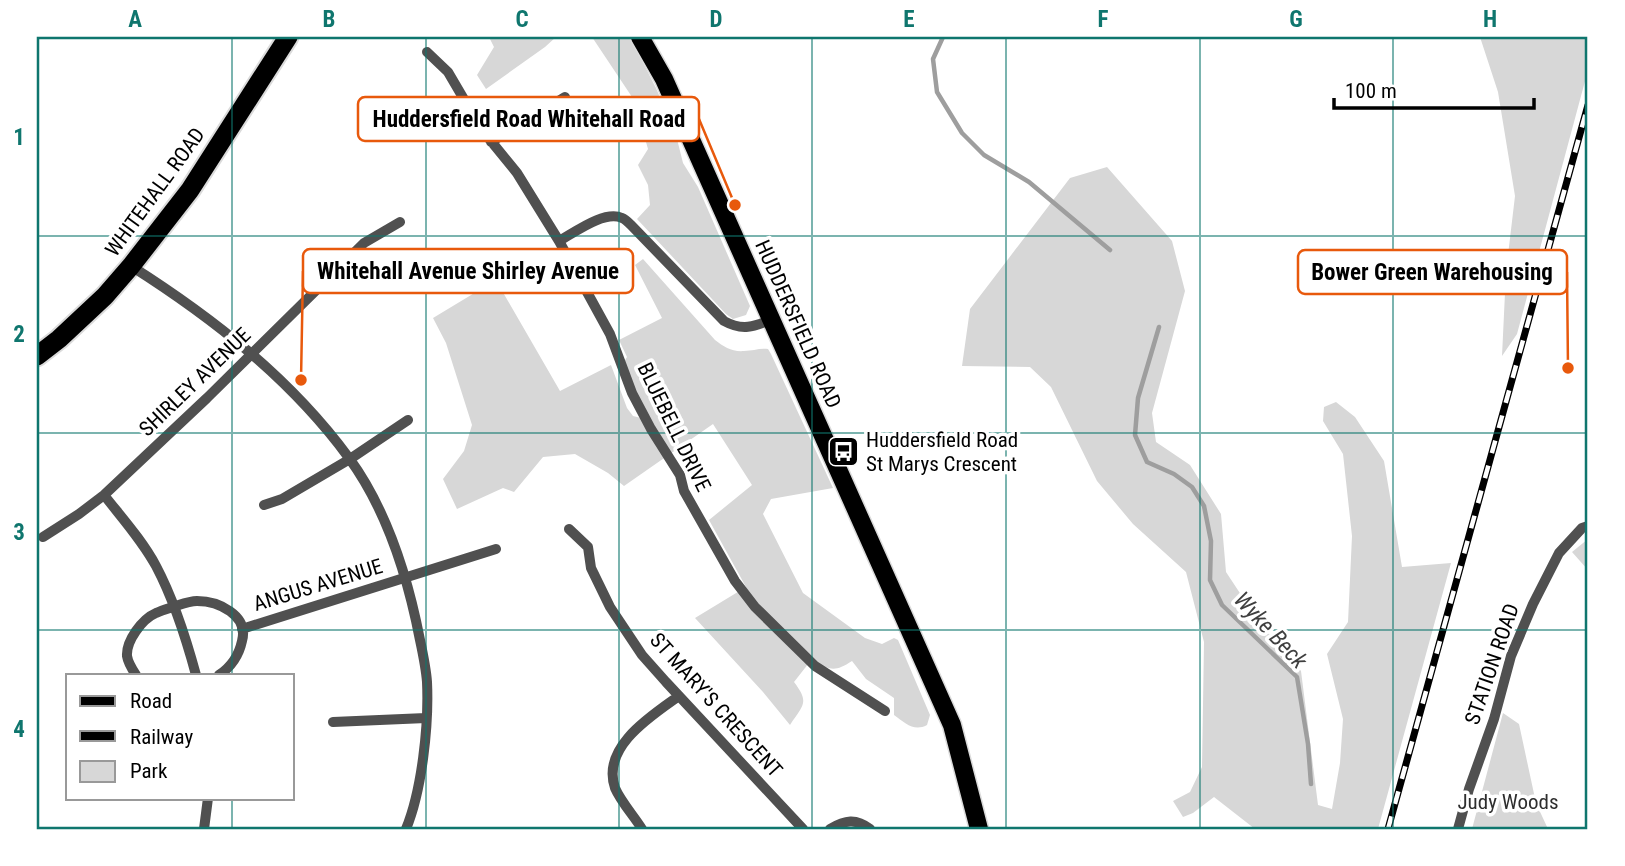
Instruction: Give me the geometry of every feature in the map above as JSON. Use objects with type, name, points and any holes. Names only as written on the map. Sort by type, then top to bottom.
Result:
[{"type":"highway","name":"WHITEHALL ROAD","points":[[37,356],[105,296],[131,266],[190,190],[288,37]]},
{"type":"main road","name":"HUDDERSFIELD ROAD","points":[[640,37],[664,79],[952,725],[979,829]]},
{"type":"street","name":"BLUEBELL DRIVE","points":[[427,52],[448,72],[475,119],[517,173],[559,241],[610,334],[632,393],[650,429],[680,475],[684,491],[735,580],[755,607],[815,666],[885,711]]},
{"type":"street","points":[[491,142],[565,97]]},
{"type":"street","points":[[559,241],[601,218],[621,217],[724,321],[733,326],[751,328],[772,319]]},
{"type":"street","name":"SHIRLEY AVENUE","points":[[43,537],[104,495],[364,243],[400,222]]},
{"type":"street","points":[[131,266],[179,298],[275,374],[310,409],[350,459],[382,515],[406,578],[427,682],[423,755],[406,829]]},
{"type":"street","points":[[264,505],[282,499],[350,459],[408,420]]},
{"type":"street","points":[[104,495],[134,531],[155,564],[174,607],[196,674]]},
{"type":"street","name":"STATION ROAD","points":[[1458,829],[1494,719],[1511,656],[1533,604],[1559,553],[1582,528],[1588,526]]},
{"type":"street","name":"ST MARY'S CRESCENT","points":[[569,529],[588,547],[591,568],[610,607],[642,655],[803,829]]},
{"type":"street","name":"ANGUS AVENUE","points":[[242,628],[496,549]]},
{"type":"street","points":[[135,674],[127,654],[137,630],[153,614],[195,601],[230,609],[240,621],[244,636],[235,660],[220,674]]},
{"type":"street","points":[[642,829],[616,790],[612,770],[616,754],[627,739],[679,696]]},
{"type":"street","points":[[333,722],[426,718]]},
{"type":"street","points":[[204,829],[208,800]]},
{"type":"street","points":[[830,829],[844,821],[858,821],[870,829]]},
{"type":"green space","points":[[489,37],[556,37],[486,89],[477,75],[494,47]]},
{"type":"green space","points":[[592,37],[630,37],[656,88],[676,135],[683,163],[698,187],[750,306],[746,315],[733,319],[726,314],[637,219],[650,205],[648,185],[638,165],[648,149],[634,100]]},
{"type":"green space","points":[[1480,37],[1588,37],[1588,70],[1517,334],[1502,356],[1506,272],[1515,196],[1498,92]]},
{"type":"green space","points":[[1107,167],[1172,241],[1185,291],[1152,413],[1156,442],[1190,465],[1221,514],[1226,572],[1259,622],[1301,671],[1318,805],[1332,809],[1340,763],[1343,719],[1327,654],[1348,622],[1352,536],[1343,454],[1323,421],[1324,407],[1336,402],[1355,417],[1384,461],[1402,567],[1451,563],[1378,829],[1255,829],[1214,797],[1183,817],[1173,801],[1190,792],[1202,767],[1204,642],[1186,572],[1133,524],[1097,481],[1051,387],[1030,367],[962,366],[970,309],[1070,178]]},
{"type":"green space","points":[[643,259],[718,343],[736,351],[768,349],[833,488],[771,499],[763,514],[803,593],[865,638],[882,644],[894,638],[898,640],[930,715],[927,725],[914,727],[894,715],[894,698],[866,679],[852,661],[832,669],[812,659],[794,682],[802,695],[803,704],[790,725],[695,618],[746,587],[709,520],[752,485],[713,424],[624,486],[608,473],[575,454],[543,457],[514,492],[503,488],[457,509],[443,479],[464,451],[472,425],[446,343],[433,318],[491,283],[504,270],[501,289],[560,391],[611,365],[627,408],[633,416],[641,418],[624,362],[627,357],[619,340],[662,318],[635,265]]},
{"type":"green space","points":[[1588,539],[1588,570],[1572,552]]},
{"type":"green space","name":"Judy Woods","points":[[1503,713],[1519,724],[1536,803],[1548,829],[1472,829]]},
{"type":"waterway","name":"Wyke Beck","points":[[943,37],[933,59],[937,92],[962,133],[984,155],[1029,182],[1110,250]]},
{"type":"waterway","name":"Wyke Beck","points":[[1159,327],[1138,398],[1135,435],[1147,462],[1174,474],[1192,487],[1204,506],[1211,541],[1210,580],[1222,605],[1297,677],[1308,744],[1311,784]]},
{"type":"railway","points":[[1388,829],[1588,105]]},
{"type":"place","name":"Huddersfield Road Whitehall Road","points":[[735,205]]},
{"type":"place","name":"Bower Green Warehousing","points":[[1568,368]]},
{"type":"place","name":"Whitehall Avenue Shirley Avenue","points":[[301,380]]},
{"type":"place","name":"Huddersfield Road St Marys Crescent","points":[[843,452]]}]
